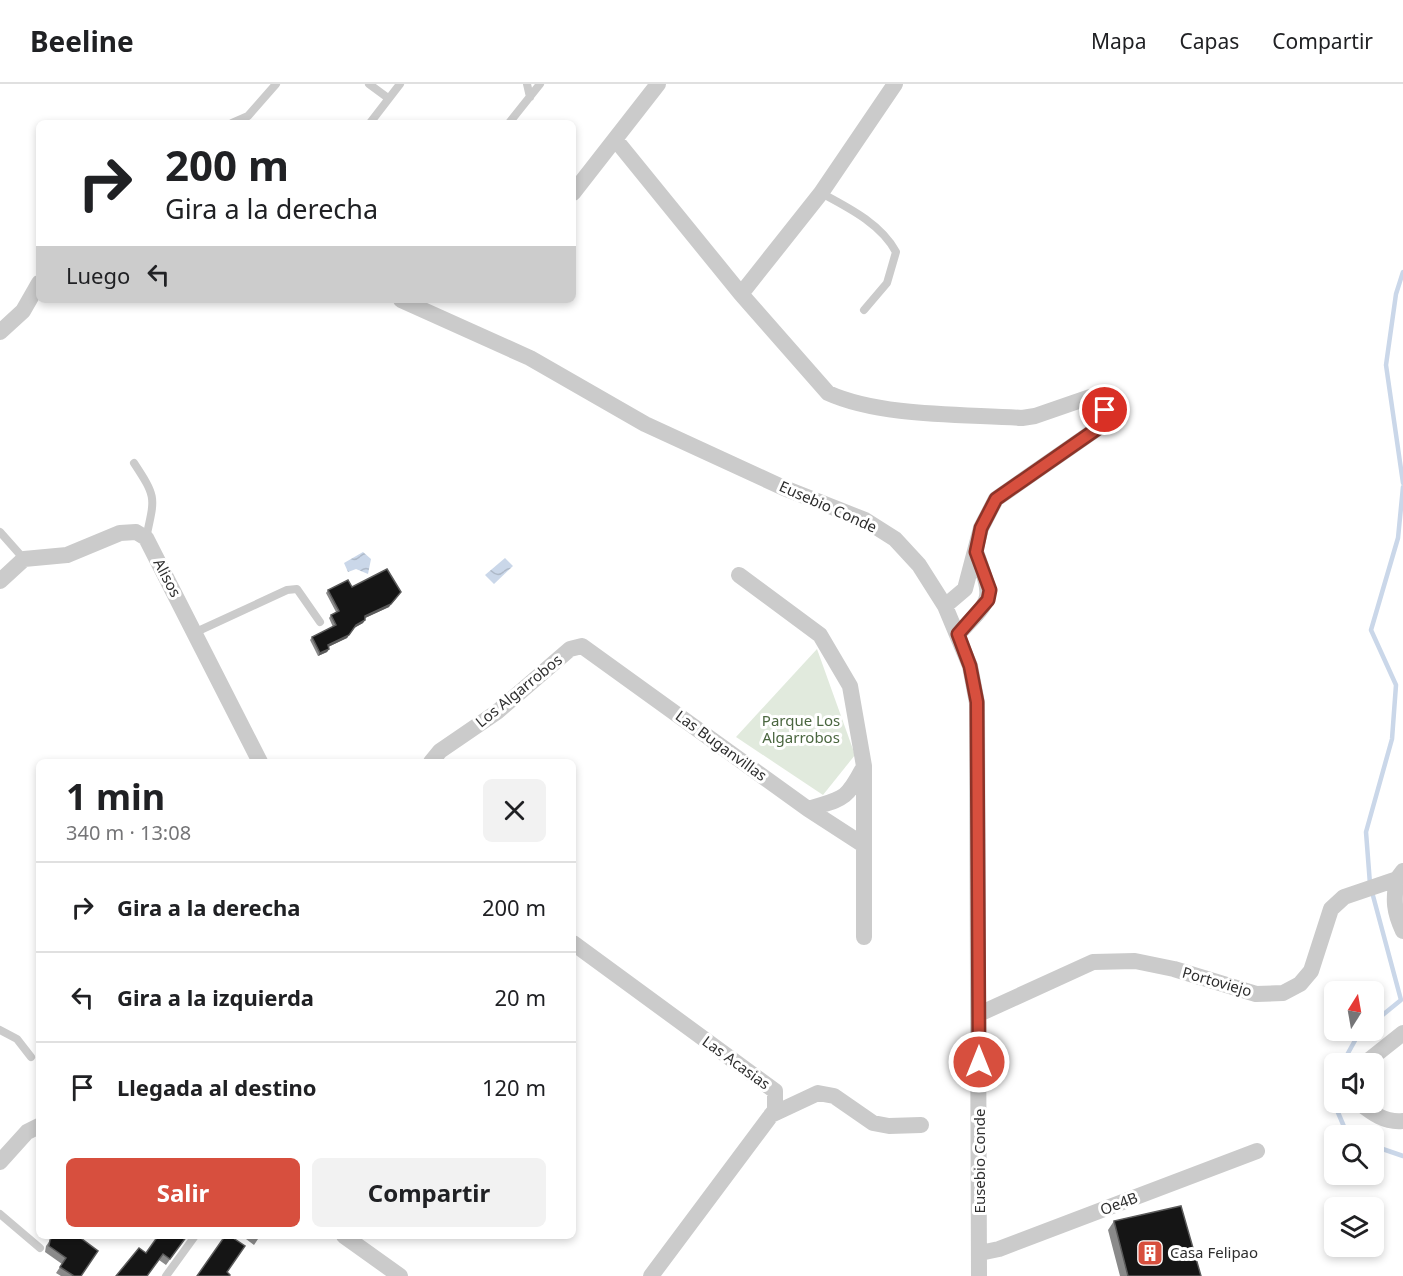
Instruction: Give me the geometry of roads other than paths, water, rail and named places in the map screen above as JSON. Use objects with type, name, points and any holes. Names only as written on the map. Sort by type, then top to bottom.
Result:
[{"type":"street","points":[[576,189],[658,84]]},
{"type":"street","points":[[741,294],[821,193],[896,84]]},
{"type":"street","points":[[615,139],[741,294],[828,393],[848,402],[877,407],[1022,418],[1035,416],[1090,397],[1098,400],[1105,410],[1101,426],[996,499],[981,528],[965,589],[945,606]]},
{"type":"street","points":[[0,332],[23,311],[36,288]]},
{"type":"street","name":"Eusebio Conde","points":[[408,303],[530,358],[645,424],[784,488],[865,520],[895,539],[919,565],[945,606],[970,666],[977,702],[979,1276]]},
{"type":"street","points":[[0,581],[24,559],[67,555],[129,532],[146,538]]},
{"type":"street","name":"Alisos","points":[[146,538],[259,759]]},
{"type":"street","points":[[958,634],[988,600],[990,590],[976,552]]},
{"type":"street","points":[[739,575],[820,635],[850,686],[864,766],[862,844],[864,938]]},
{"type":"street","name":"Los Algarrobos","points":[[433,759],[440,751],[497,712],[570,649],[582,646]]},
{"type":"street","name":"Las Buganvillas","points":[[582,646],[808,809],[862,844]]},
{"type":"street","points":[[808,809],[840,799],[850,792],[864,766]]},
{"type":"street","points":[[1400,875],[1393,901],[1395,914],[1403,931]]},
{"type":"street","name":"Portoviejo","points":[[979,1014],[1093,962],[1135,961],[1174,969],[1256,994],[1283,993],[1300,984],[1311,971],[1331,909],[1337,902],[1400,875]]},
{"type":"street","name":"Las Acasias","points":[[576,945],[775,1091],[777,1101],[771,1115]]},
{"type":"street","points":[[1378,1053],[1403,1033]]},
{"type":"street","points":[[651,1276],[771,1115],[818,1093],[834,1096],[873,1123],[889,1126],[921,1125]]},
{"type":"street","points":[[1372,1113],[1393,1122],[1403,1121]]},
{"type":"street","points":[[0,1162],[27,1132],[36,1128]]},
{"type":"street","name":"Oe4B","points":[[980,1253],[999,1249],[1257,1152]]},
{"type":"street","points":[[348,1239],[400,1276]]},
{"type":"lane","points":[[239,120],[248,116],[276,84]]},
{"type":"lane","points":[[369,84],[388,98]]},
{"type":"lane","points":[[372,120],[400,84]]},
{"type":"lane","points":[[527,84],[530,97]]},
{"type":"lane","points":[[511,120],[540,84]]},
{"type":"lane","points":[[821,193],[850,208],[873,226],[896,252],[887,283],[864,310]]},
{"type":"lane","points":[[134,463],[152,491],[153,509],[146,538]]},
{"type":"lane","points":[[0,532],[24,559]]},
{"type":"lane","points":[[196,633],[287,590],[297,589],[320,622]]},
{"type":"lane","points":[[0,1030],[17,1039],[32,1057]]},
{"type":"lane","points":[[0,1214],[40,1248]]},
{"type":"lane","points":[[166,1276],[193,1239]]},
{"type":"water","points":[[363,552],[371,559],[368,574],[356,569],[348,572],[344,563]]},
{"type":"water","points":[[505,558],[513,566],[494,584],[485,575]]},
{"type":"waterway","points":[[1403,272],[1396,294],[1386,365],[1403,483]]},
{"type":"waterway","points":[[1370,884],[1366,832],[1392,739],[1396,685],[1371,630],[1398,538],[1403,487]]},
{"type":"waterway","points":[[1372,892],[1401,1000],[1384,1014]]},
{"type":"waterway","points":[[1348,1053],[1355,1041]]},
{"type":"waterway","points":[[1338,1113],[1343,1125]]},
{"type":"waterway","points":[[1384,1149],[1403,1156]]},
{"type":"place","name":"Casa Felipao","points":[[1150,1253]]},
{"type":"park label","name":"Parque Los Algarrobos","points":[[801,730]]}]
